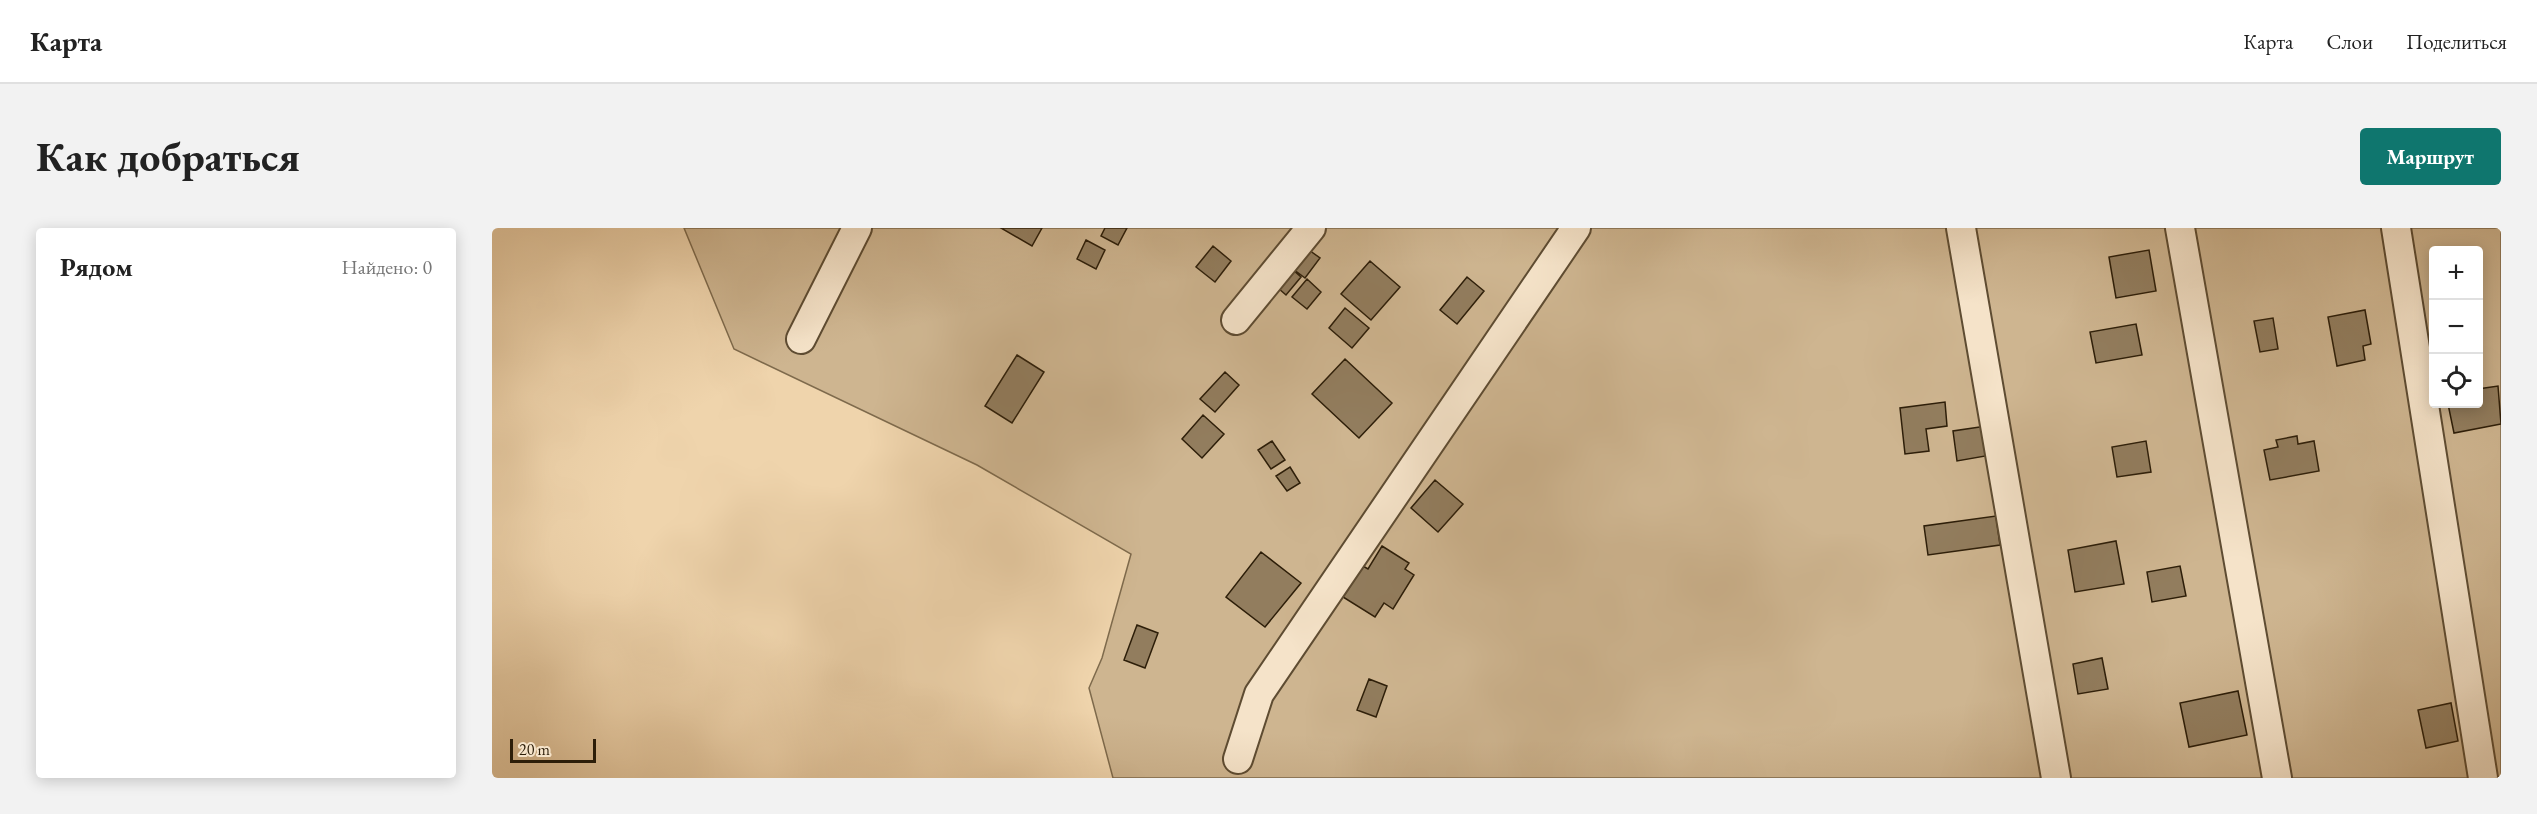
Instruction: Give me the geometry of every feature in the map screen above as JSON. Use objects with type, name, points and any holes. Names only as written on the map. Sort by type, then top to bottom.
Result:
[{"type":"lane","points":[[801,339],[857,228]]},
{"type":"lane","points":[[1236,320],[1311,228]]},
{"type":"lane","points":[[1238,759],[1259,694],[1576,228]]},
{"type":"lane","points":[[1961,228],[2056,778]]},
{"type":"lane","points":[[2180,228],[2277,778]]},
{"type":"lane","points":[[2396,228],[2483,778]]},
{"type":"shaded area","points":[[684,228],[2501,228],[2501,778],[1113,778],[1089,688],[1102,658],[1131,554],[977,465],[734,349]]},
{"type":"building","points":[[1001,228],[1042,228],[1032,246]]},
{"type":"building","points":[[1105,228],[1127,228],[1118,245],[1101,236]]},
{"type":"building","points":[[1086,240],[1105,250],[1096,269],[1077,259]]},
{"type":"building","points":[[1213,246],[1231,261],[1215,282],[1196,267]]},
{"type":"building","points":[[1309,250],[1320,258],[1305,278],[1293,269]]},
{"type":"building","points":[[2149,250],[2156,291],[2116,298],[2109,257]]},
{"type":"building","points":[[1370,261],[1400,287],[1371,320],[1341,294]]},
{"type":"building","points":[[1293,270],[1301,277],[1286,295],[1278,288]]},
{"type":"building","points":[[1467,277],[1484,291],[1457,324],[1440,310]]},
{"type":"building","points":[[1307,279],[1321,292],[1307,309],[1292,297]]},
{"type":"building","points":[[1345,308],[1369,328],[1352,348],[1329,328]]},
{"type":"building","points":[[2365,310],[2371,344],[2363,346],[2365,360],[2337,366],[2328,317]]},
{"type":"building","points":[[2273,318],[2278,349],[2260,352],[2254,321]]},
{"type":"building","points":[[2136,324],[2142,355],[2096,363],[2090,332]]},
{"type":"building","points":[[1017,355],[1044,372],[1012,423],[985,406]]},
{"type":"building","points":[[1345,359],[1392,403],[1359,438],[1312,394]]},
{"type":"building","points":[[1225,372],[1239,385],[1215,412],[1200,399]]},
{"type":"building","points":[[2498,386],[2501,424],[2454,433],[2449,408],[2483,408],[2483,388]]},
{"type":"building","points":[[1945,402],[1947,426],[1926,429],[1929,451],[1905,454],[1900,408]]},
{"type":"building","points":[[1203,415],[1224,434],[1202,458],[1182,439]]},
{"type":"building","points":[[1993,425],[1997,454],[1957,461],[1953,431]]},
{"type":"building","points":[[2297,436],[2298,444],[2314,441],[2319,471],[2270,480],[2264,450],[2278,447],[2276,440]]},
{"type":"building","points":[[1272,441],[1285,460],[1271,469],[1258,450]]},
{"type":"building","points":[[2146,441],[2151,472],[2117,477],[2112,447]]},
{"type":"building","points":[[1290,467],[1300,483],[1287,491],[1276,476]]},
{"type":"building","points":[[1435,480],[1463,504],[1438,532],[1411,508]]},
{"type":"building","points":[[1996,516],[2000,545],[1928,555],[1924,526]]},
{"type":"building","points":[[2116,541],[2124,584],[2075,592],[2068,550]]},
{"type":"building","points":[[1382,546],[1409,563],[1405,569],[1414,575],[1393,609],[1384,603],[1375,617],[1343,597],[1363,566],[1368,569]]},
{"type":"building","points":[[1261,552],[1301,583],[1265,627],[1226,597]]},
{"type":"building","points":[[2180,566],[2186,596],[2152,602],[2147,572]]},
{"type":"building","points":[[1137,625],[1158,633],[1145,668],[1124,660]]},
{"type":"building","points":[[2102,658],[2108,689],[2078,694],[2073,664]]},
{"type":"building","points":[[1369,679],[1387,686],[1376,717],[1357,710]]},
{"type":"building","points":[[2238,691],[2247,735],[2189,747],[2180,703]]},
{"type":"building","points":[[2451,703],[2458,741],[2426,748],[2418,710]]}]
